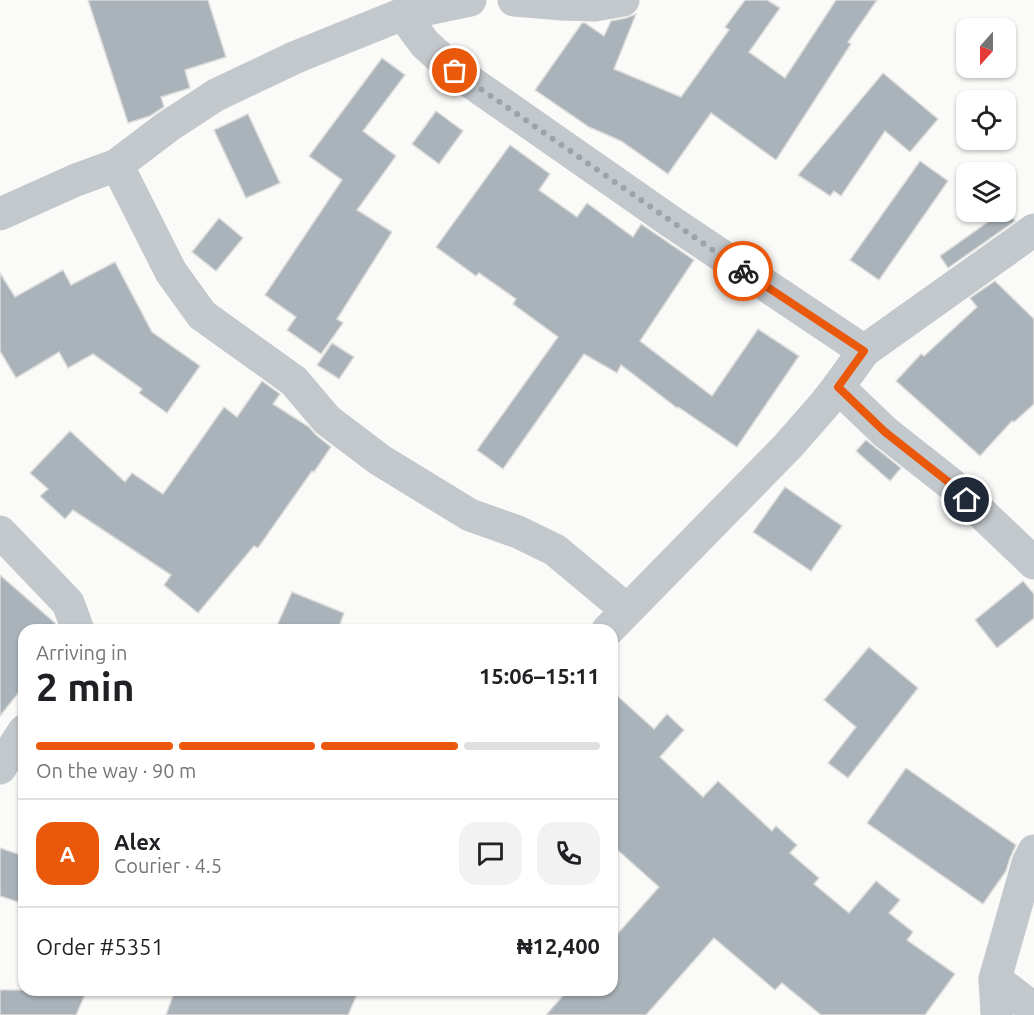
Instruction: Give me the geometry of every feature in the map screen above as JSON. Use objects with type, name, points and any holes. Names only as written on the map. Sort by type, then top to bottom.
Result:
[{"type":"street","points":[[0,214],[76,180],[117,165],[167,127],[216,95],[296,57],[403,14],[471,0]]},
{"type":"street","points":[[513,0],[562,4],[595,4],[623,0]]},
{"type":"street","points":[[403,14],[425,44],[455,71],[670,221],[864,351]]},
{"type":"street","points":[[117,165],[171,272],[202,315],[294,381],[327,420],[380,460],[470,515],[518,532],[555,550],[618,620],[788,446],[824,405],[864,351],[1034,230]]},
{"type":"street","points":[[838,387],[885,432],[951,484],[1034,563]]},
{"type":"street","points":[[0,532],[68,603],[76,624]]},
{"type":"street","points":[[0,768],[18,740]]},
{"type":"street","points":[[997,1015],[995,979],[1028,863],[1034,851]]},
{"type":"street","points":[[995,979],[1034,1009]]},
{"type":"building","points":[[88,0],[208,0],[226,57],[185,70],[190,88],[161,97],[164,107],[150,116],[128,123]]},
{"type":"building","points":[[745,0],[767,0],[780,8],[749,52],[785,78],[836,0],[877,0],[848,42],[851,44],[776,160],[711,113],[668,174],[621,141],[589,127],[535,90],[582,23],[604,36],[611,21],[636,14],[614,69],[681,97],[729,30],[725,27]]},
{"type":"building","points":[[382,58],[405,75],[363,131],[396,156],[357,210],[392,232],[337,319],[343,323],[321,354],[287,330],[296,317],[265,295],[342,180],[309,156]]},
{"type":"building","points":[[883,73],[938,119],[910,152],[885,131],[841,196],[834,191],[830,196],[798,175]]},
{"type":"building","points":[[436,111],[463,131],[439,164],[412,144]]},
{"type":"building","points":[[248,114],[280,183],[246,198],[214,130]]},
{"type":"building","points":[[510,145],[550,174],[539,190],[577,217],[587,203],[633,237],[641,224],[694,260],[640,341],[712,396],[758,329],[799,356],[737,447],[677,408],[621,365],[617,373],[584,354],[503,469],[477,450],[558,337],[513,304],[516,299],[479,273],[476,276],[436,247]]},
{"type":"building","points":[[920,161],[948,181],[879,280],[850,260]]},
{"type":"building","points":[[219,218],[243,238],[216,271],[192,252]]},
{"type":"building","points":[[988,222],[1014,222],[948,268],[940,256]]},
{"type":"building","points":[[115,262],[152,332],[200,366],[167,413],[139,393],[142,389],[93,354],[68,368],[59,352],[16,378],[0,351],[0,273],[15,297],[63,270],[71,285]]},
{"type":"building","points":[[995,281],[1034,319],[1034,404],[1014,422],[1012,421],[980,456],[896,381],[921,354],[924,356],[977,307],[970,298]]},
{"type":"building","points":[[332,343],[354,357],[339,379],[317,365]]},
{"type":"building","points":[[262,381],[280,394],[273,404],[309,427],[331,447],[258,548],[254,546],[198,613],[164,585],[171,575],[73,510],[65,519],[40,496],[48,489],[30,473],[70,431],[125,482],[132,473],[163,494],[224,407],[237,417]]},
{"type":"building","points":[[866,440],[901,468],[890,481],[856,451]]},
{"type":"building","points":[[785,487],[842,526],[811,571],[753,532]]},
{"type":"building","points":[[0,575],[55,624],[18,624],[18,694],[0,716]]},
{"type":"building","points":[[1023,581],[1034,594],[1034,618],[997,648],[975,620]]},
{"type":"building","points":[[292,592],[344,613],[340,624],[278,624]]},
{"type":"building","points":[[869,647],[918,688],[848,778],[828,763],[856,727],[824,700]]},
{"type":"building","points":[[618,696],[654,729],[667,714],[684,730],[660,757],[703,797],[718,781],[772,831],[776,826],[797,845],[790,853],[819,878],[814,884],[849,913],[876,881],[900,900],[889,913],[913,932],[907,940],[955,974],[925,1015],[821,1015],[782,983],[775,990],[714,938],[646,1015],[546,1015],[563,996],[618,996],[618,933],[659,887],[618,850]]},
{"type":"building","points":[[906,768],[1016,845],[1006,871],[983,904],[867,823]]},
{"type":"building","points":[[0,848],[18,854],[18,902],[0,896]]},
{"type":"building","points":[[0,990],[18,990],[18,996],[84,996],[76,1015],[0,1015]]},
{"type":"building","points":[[173,996],[356,996],[348,1015],[166,1015]]},
{"type":"way so far","points":[[455,71],[743,271]]},
{"type":"route","points":[[743,271],[864,351],[838,387],[885,432],[951,484],[967,500]]}]
